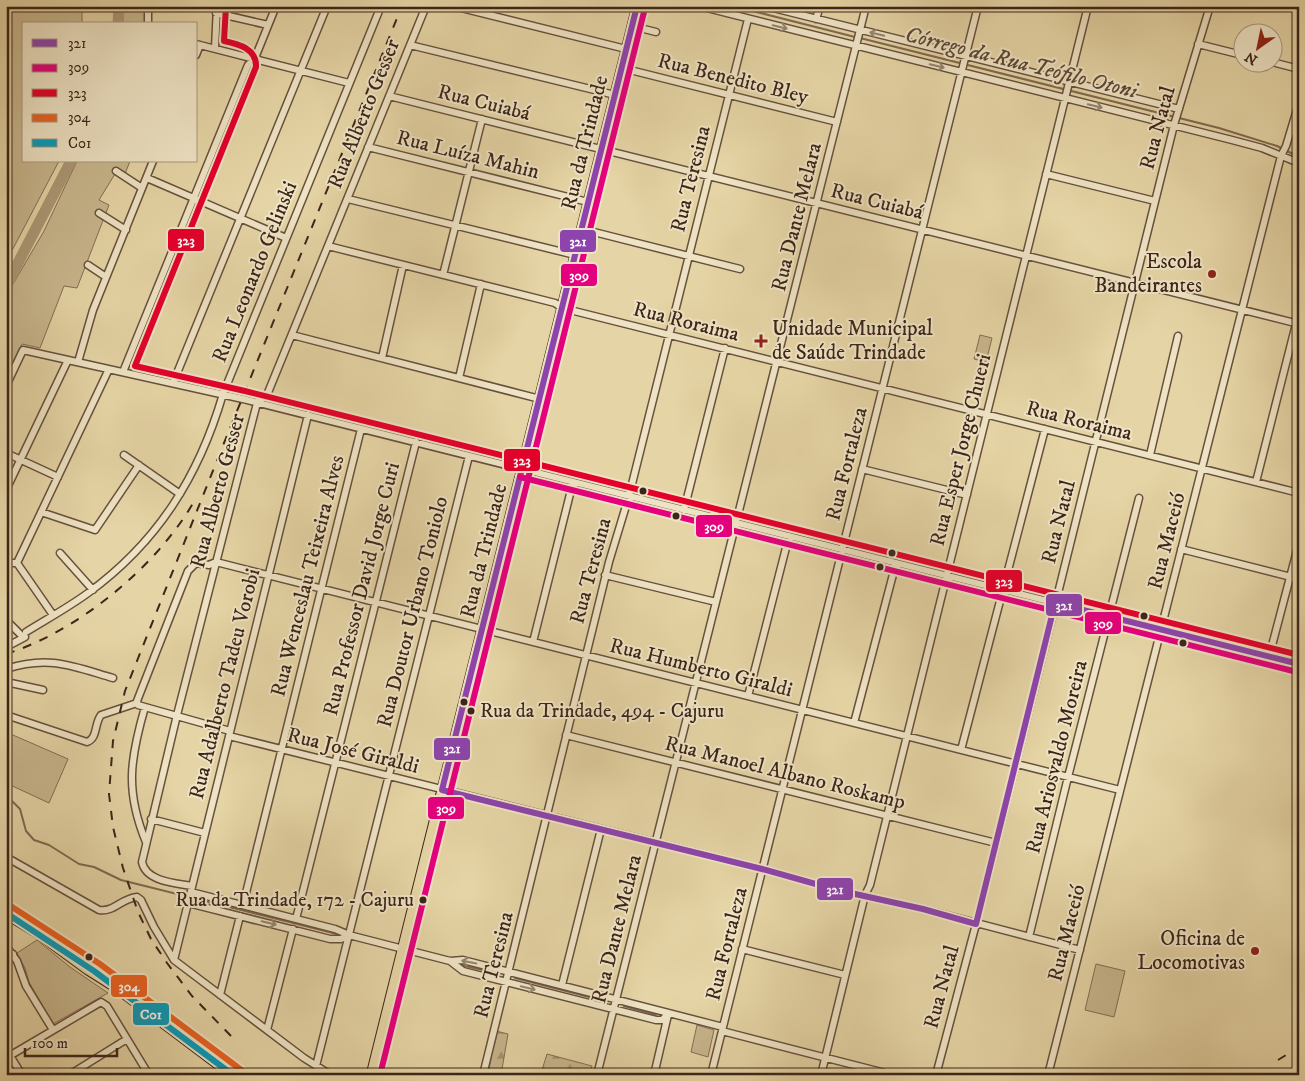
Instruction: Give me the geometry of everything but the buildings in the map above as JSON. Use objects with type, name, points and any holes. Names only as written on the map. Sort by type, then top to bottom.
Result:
[{"type":"main road","name":"Rua da Trindade","points":[[371,1075],[637,6]]},
{"type":"main road","points":[[6,914],[39,934],[88,970],[115,987],[232,1075]]},
{"type":"street","points":[[148,6],[148,22]]},
{"type":"street","points":[[124,372],[248,65],[255,58],[276,6]]},
{"type":"street","points":[[173,383],[327,6]]},
{"type":"street","name":"Rua Leonardo Gelinski","points":[[6,647],[93,590],[137,551],[164,517],[195,470],[204,451],[223,394],[381,6]]},
{"type":"street","name":"Rua Alberto Gesser","points":[[191,889],[153,877],[145,869],[142,862],[177,715],[258,403],[267,396],[426,6]]},
{"type":"street","points":[[453,6],[626,50]]},
{"type":"street","points":[[698,6],[1250,145],[1299,163]]},
{"type":"street","points":[[764,6],[1179,109]]},
{"type":"street","points":[[816,19],[820,6]]},
{"type":"street","name":"Rua Dante Melara","points":[[597,1075],[866,6]]},
{"type":"street","name":"Rua Fortaleza","points":[[711,1075],[978,6]]},
{"type":"street","name":"Rua Esper Jorge Chueri","points":[[821,1075],[1088,6]]},
{"type":"street","name":"Rua Natal","points":[[936,1075],[976,924],[1174,126],[1210,6]]},
{"type":"street","points":[[214,48],[216,9],[268,25]]},
{"type":"street","name":"Rua Teresina","points":[[483,1075],[605,575],[629,496],[748,19]]},
{"type":"street","points":[[632,26],[656,32]]},
{"type":"street","points":[[198,44],[349,83]]},
{"type":"street","points":[[1198,44],[1232,52]]},
{"type":"street","points":[[410,45],[615,95]]},
{"type":"street","points":[[242,55],[246,58],[248,65]]},
{"type":"street","points":[[1282,65],[1299,69]]},
{"type":"street","name":"Rua Benedito Bley","points":[[622,68],[837,122]]},
{"type":"street","name":"Rua Cuiabá","points":[[389,96],[1297,324]]},
{"type":"street","name":"Rua Maceió","points":[[1048,1075],[1281,156],[1299,104]]},
{"type":"street","points":[[443,275],[482,119]]},
{"type":"street","name":"Rua Luíza Mahin","points":[[368,147],[588,202]]},
{"type":"street","points":[[78,362],[91,315],[153,162]]},
{"type":"street","points":[[116,171],[142,188]]},
{"type":"street","points":[[1046,174],[1155,201]]},
{"type":"street","points":[[147,178],[286,238]]},
{"type":"street","points":[[348,198],[575,255]]},
{"type":"street","points":[[98,213],[126,230]]},
{"type":"street","points":[[582,229],[740,269]]},
{"type":"street","name":"Rua Roraima","points":[[328,246],[555,303],[562,308],[1299,493]]},
{"type":"street","points":[[88,265],[106,277]]},
{"type":"street","points":[[382,358],[403,265]]},
{"type":"street","points":[[459,378],[481,284]]},
{"type":"street","points":[[1256,482],[1297,324]]},
{"type":"street","points":[[292,335],[540,398]]},
{"type":"street","points":[[1150,455],[1178,336]]},
{"type":"street","points":[[684,510],[724,348]]},
{"type":"street","points":[[6,386],[23,350],[223,394],[1299,664]]},
{"type":"street","points":[[6,490],[68,360]]},
{"type":"street","points":[[17,563],[109,369]]},
{"type":"street","name":"Rua Adalberto Tadeu Vorobi","points":[[174,960],[308,415]]},
{"type":"street","name":"Rua Wenceslau Teixeira Alves","points":[[243,905],[361,428]]},
{"type":"street","points":[[962,750],[1045,429]]},
{"type":"street","name":"Rua Professor David Jorge Curi","points":[[296,919],[416,442]]},
{"type":"street","points":[[6,453],[58,477]]},
{"type":"street","points":[[124,455],[180,494]]},
{"type":"street","name":"Rua Doutor Urbano Toniolo","points":[[316,1066],[469,456]]},
{"type":"street","points":[[41,512],[96,530],[139,465]]},
{"type":"street","points":[[862,469],[966,495]]},
{"type":"street","points":[[534,642],[573,482]]},
{"type":"street","name":"Rua Ariosvaldo Moreira","points":[[1029,937],[1139,498]]},
{"type":"street","points":[[748,696],[789,536]]},
{"type":"street","points":[[1268,657],[1299,543]]},
{"type":"street","points":[[1181,549],[1299,579]]},
{"type":"street","points":[[60,553],[93,590]]},
{"type":"street","points":[[6,714],[87,742],[91,741],[101,715],[137,703],[188,571],[196,563],[210,565],[216,562]]},
{"type":"street","name":"Rua Humberto Giraldi","points":[[216,562],[1120,790]]},
{"type":"street","points":[[6,564],[17,563]]},
{"type":"street","points":[[17,563],[53,616]]},
{"type":"street","points":[[854,723],[896,563]]},
{"type":"street","points":[[605,575],[716,602]]},
{"type":"street","points":[[6,620],[24,635]]},
{"type":"street","points":[[6,669],[40,661],[51,661],[112,678]]},
{"type":"street","points":[[6,682],[43,690]]},
{"type":"street","name":"Rua José Giraldi","points":[[137,703],[145,708],[177,715],[281,750],[762,869],[837,890],[929,910],[1080,950]]},
{"type":"street","points":[[145,708],[135,742],[131,773],[136,812],[146,842]]},
{"type":"street","name":"Rua Manoel Albano Roskamp","points":[[566,735],[996,843]]},
{"type":"street","points":[[151,819],[205,833]]},
{"type":"street","points":[[562,985],[601,829]]},
{"type":"street","points":[[6,857],[99,910],[107,911],[120,902],[137,897],[141,900],[154,927],[174,960],[316,1066],[331,1075]]},
{"type":"street","points":[[191,889],[335,929],[349,935],[450,961],[463,960],[509,971],[659,1010],[893,1075]]},
{"type":"street","points":[[188,903],[336,940],[349,935]]},
{"type":"street","points":[[220,995],[240,916]]},
{"type":"street","points":[[267,1030],[293,929]]},
{"type":"street","points":[[6,946],[13,954],[26,986],[53,1030]]},
{"type":"street","points":[[742,949],[845,975]]},
{"type":"street","points":[[6,963],[13,954]]},
{"type":"street","points":[[450,961],[463,971],[656,1020],[662,1020],[668,1014]]},
{"type":"street","points":[[8,1057],[98,1003],[104,1003],[149,1075]]},
{"type":"street","points":[[654,1075],[668,1014]]},
{"type":"street","points":[[69,1075],[127,1039]]},
{"type":"street","points":[[6,1048],[8,1057],[22,1075]]},
{"type":"green space","points":[[6,6],[82,6],[82,22],[22,22],[22,162],[58,162],[6,262]]},
{"type":"green space","points":[[123,6],[145,6],[145,22],[123,22]]},
{"type":"green space","points":[[77,162],[130,162],[125,174],[118,169],[99,200],[109,205],[77,288],[64,286],[40,348],[22,344],[6,376],[6,296],[44,231]]},
{"type":"green space","points":[[980,335],[992,338],[986,362],[974,359]]},
{"type":"green space","points":[[6,732],[68,759],[49,803],[6,783]]},
{"type":"green space","points":[[37,940],[70,967],[108,993],[53,1024],[29,982],[25,968],[17,953]]},
{"type":"green space","points":[[1096,964],[1125,971],[1114,1017],[1085,1010]]},
{"type":"green space","points":[[697,1025],[714,1030],[708,1057],[691,1052]]},
{"type":"green space","points":[[496,1031],[508,1034],[501,1075],[488,1075]]},
{"type":"green space","points":[[547,1054],[592,1066],[589,1075],[517,1075],[518,1071],[542,1070]]},
{"type":"waterway","points":[[118,22],[119,6]]},
{"type":"waterway","name":"Córrego da Rua Teófilo Otoni","points":[[733,6],[855,37]]},
{"type":"waterway","name":"Córrego da Rua Teófilo Otoni","points":[[860,38],[1219,128],[1277,146],[1299,157]]},
{"type":"waterway","points":[[6,286],[70,162]]},
{"type":"waterway","points":[[6,800],[11,800],[20,809],[26,831],[34,840],[49,845],[79,864],[94,867],[121,880],[337,934]]},
{"type":"waterway","points":[[461,965],[496,973]]},
{"type":"waterway","points":[[515,978],[605,1001]]},
{"type":"waterway","points":[[624,1006],[656,1015]]},
{"type":"waterway","points":[[725,1070],[729,1075]]},
{"type":"railway","points":[[231,1036],[192,996],[167,963],[151,939],[138,912],[123,868],[113,827],[109,794],[113,741],[125,691],[402,6]]},
{"type":"railway","points":[[6,654],[34,643],[61,629],[114,593],[139,571],[161,547],[180,523],[196,498]]},
{"type":"railway","points":[[1278,1060],[1299,1047]]},
{"type":"transit line","name":"323","points":[[226,6],[224,41],[246,48],[254,56],[256,67],[135,366],[245,391],[1299,655]]},
{"type":"transit line","name":"321","points":[[637,6],[442,790],[762,869],[837,890],[923,909],[976,924],[1055,603],[1299,664]]},
{"type":"transit line","name":"309","points":[[380,1075],[645,8]]},
{"type":"transit line","name":"309","points":[[520,477],[1297,672]]},
{"type":"transit line","name":"304","points":[[6,903],[100,964],[248,1075]]},
{"type":"transit line","name":"C01","points":[[6,913],[94,971],[233,1075]]},
{"type":"place","name":"Escola Bandeirantes","points":[[1212,274]]},
{"type":"place","name":"Unidade Municipal de Saúde Trindade","points":[[761,341]]},
{"type":"place","name":"Rua da Trindade, 494 - Cajuru","points":[[471,711]]},
{"type":"place","name":"Rua da Trindade, 172 - Cajuru","points":[[423,900]]},
{"type":"place","name":"Oficina de Locomotivas","points":[[1255,951]]}]
